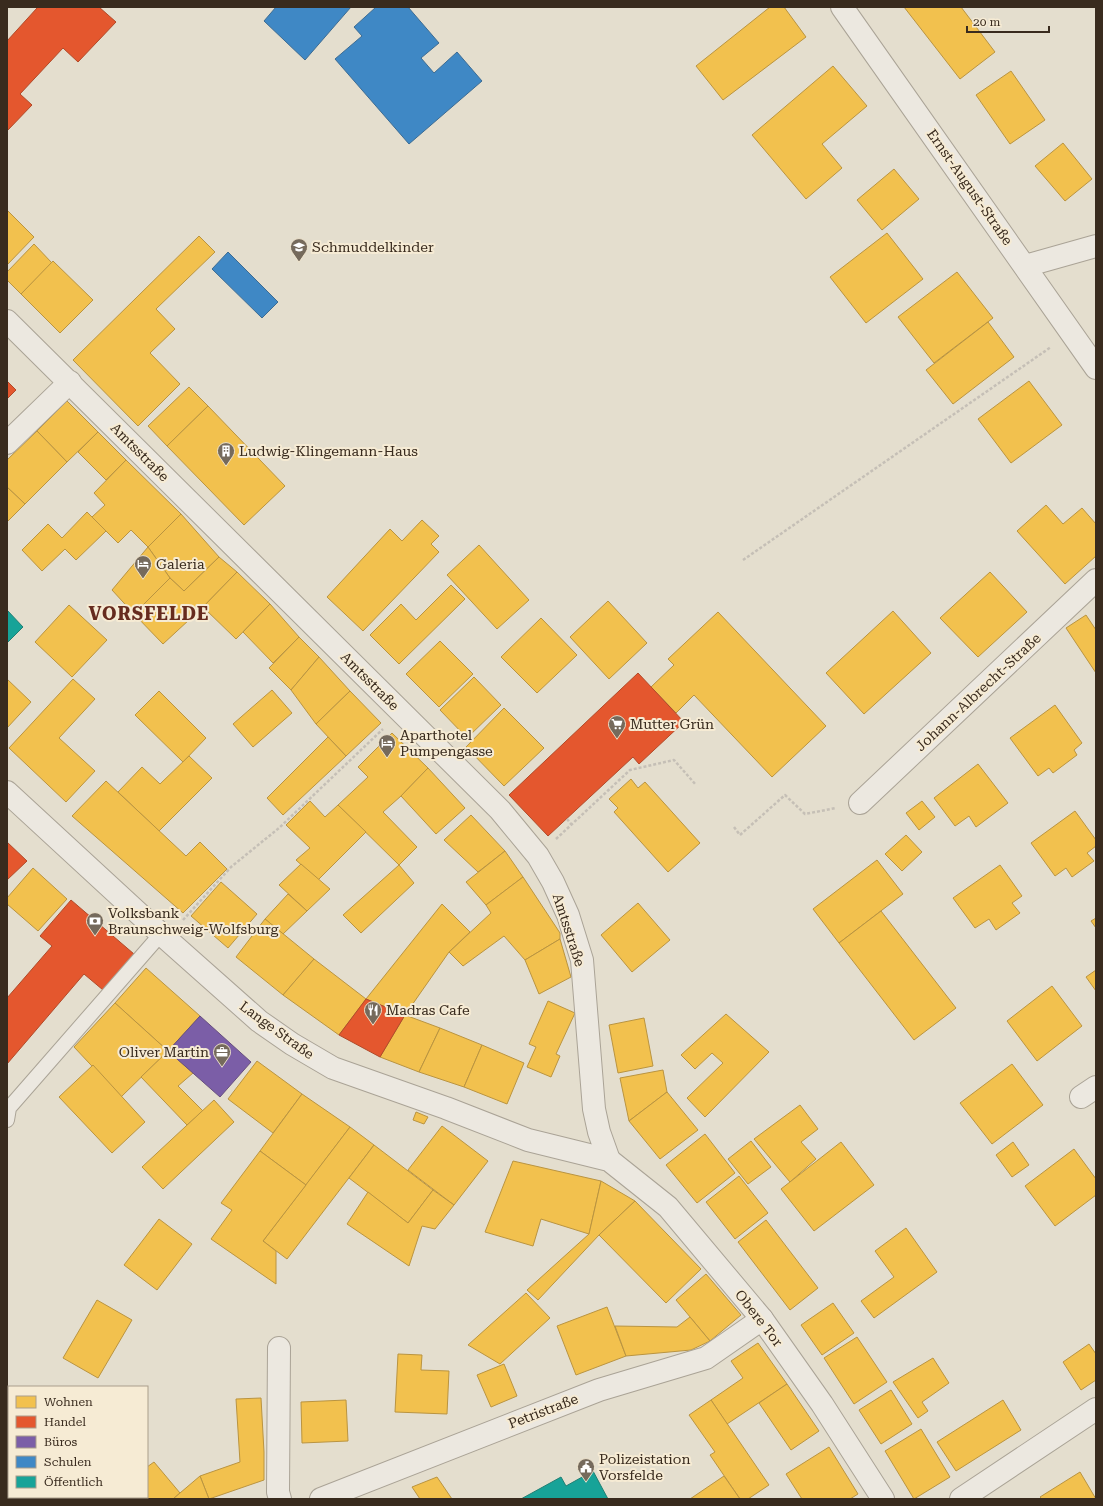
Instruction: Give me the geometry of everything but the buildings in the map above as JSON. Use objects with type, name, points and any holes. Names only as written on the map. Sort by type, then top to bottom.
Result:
[{"type":"street","name":"Ernst-August-Straße","points":[[842,7],[1096,368]]},
{"type":"street","points":[[1025,266],[1096,246]]},
{"type":"street","name":"Amtsstraße","points":[[7,320],[500,810],[538,856],[553,882],[568,915],[582,960],[594,1109],[599,1132],[609,1160]]},
{"type":"street","points":[[7,443],[70,382]]},
{"type":"street","name":"Johann-Albrecht-Straße","points":[[860,803],[1096,580]]},
{"type":"street","name":"Lange Straße","points":[[7,792],[259,1021],[292,1044],[333,1068],[446,1108],[528,1140],[609,1160]]},
{"type":"street","name":"Obere Tor","points":[[609,1160],[668,1207],[762,1319],[822,1404],[883,1499]]},
{"type":"street","name":"Petristraße","points":[[321,1499],[599,1390],[706,1358],[762,1319]]},
{"type":"street","points":[[279,1348],[278,1492],[280,1499]]},
{"type":"street","points":[[961,1499],[1096,1409]]},
{"type":"lane","points":[[7,1120],[9,1108],[164,936]]},
{"type":"path","points":[[743,560],[1071,333]]},
{"type":"path","points":[[164,936],[231,867],[279,828],[401,713]]},
{"type":"path","points":[[538,856],[630,770],[674,760],[696,785]]},
{"type":"path","points":[[734,827],[740,835],[785,795],[806,814],[860,803]]},
{"type":"path","points":[[566,819],[571,824]]},
{"type":"green space","points":[[7,1436],[8,1498],[59,1499],[7,1499]]},
{"type":"place","name":"Schmuddelkinder","points":[[299,262]]},
{"type":"place","name":"Ludwig-Klingemann-Haus","points":[[226,466]]},
{"type":"place","name":"Galeria","points":[[143,579]]},
{"type":"place","name":"Mutter Grün","points":[[617,739]]},
{"type":"place","name":"Aparthotel Pumpengasse","points":[[387,758]]},
{"type":"place","name":"Volksbank Braunschweig-Wolfsburg","points":[[95,936]]},
{"type":"place","name":"Madras Cafe","points":[[373,1025]]},
{"type":"place","name":"Oliver Martin","points":[[222,1067]]},
{"type":"place","name":"Polizeistation Vorsfelde","points":[[586,1482]]},
{"type":"district","name":"VORSFELDE","points":[[149,613]]}]
